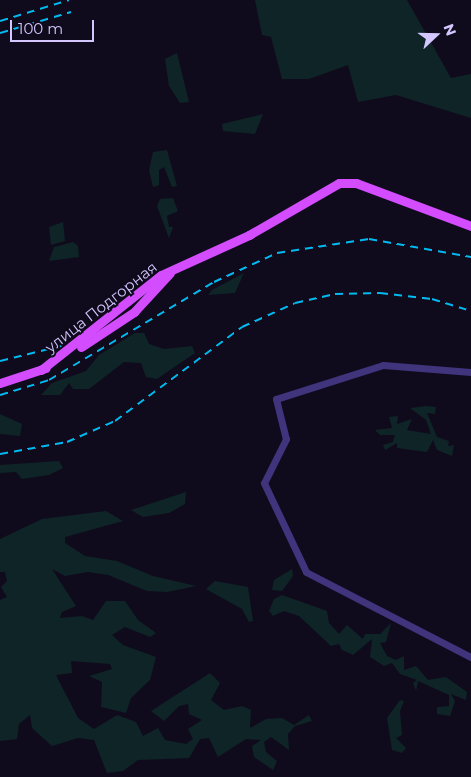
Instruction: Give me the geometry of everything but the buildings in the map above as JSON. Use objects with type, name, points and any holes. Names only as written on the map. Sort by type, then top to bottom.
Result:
[{"type":"main road","name":"улица Подгорная","points":[[0,383],[41,370],[178,266],[250,235],[347,181],[471,226]]},
{"type":"street","points":[[471,372],[383,365],[368,368],[320,388],[276,399],[281,427],[286,439],[264,482],[302,567],[471,658]]},
{"type":"green space","points":[[255,0],[407,0],[451,78],[471,74],[471,118],[396,95],[358,102],[348,65],[309,79],[282,79],[271,37],[262,35]]},
{"type":"green space","points":[[177,53],[189,102],[180,103],[169,86],[165,59]]},
{"type":"green space","points":[[263,114],[255,134],[223,131],[222,124]]},
{"type":"green space","points":[[167,150],[177,186],[172,187],[164,167],[159,170],[159,185],[153,187],[149,170],[153,152]]},
{"type":"green space","points":[[173,198],[178,211],[167,216],[169,227],[173,227],[169,238],[157,206],[160,199]]},
{"type":"green space","points":[[63,222],[65,241],[51,245],[49,227]]},
{"type":"green space","points":[[73,242],[78,246],[79,257],[49,261],[54,247]]},
{"type":"green space","points":[[244,273],[235,293],[208,295],[212,290]]},
{"type":"green space","points":[[135,333],[144,333],[149,344],[164,349],[192,346],[195,353],[157,379],[146,377],[141,363],[124,362],[89,389],[73,389],[69,383],[60,395],[41,395],[52,383],[86,371],[99,355]]},
{"type":"green space","points":[[436,407],[435,414],[427,413],[437,437],[449,441],[448,446],[454,445],[452,456],[437,450],[433,440],[427,452],[397,448],[397,443],[385,450],[383,445],[393,442],[395,435],[380,435],[375,430],[392,428],[389,417],[398,416],[397,424],[412,419],[407,430],[431,434],[426,420],[410,408]]},
{"type":"green space","points":[[0,414],[22,424],[20,436],[0,434]]},
{"type":"green space","points":[[59,461],[63,468],[49,475],[22,479],[16,472],[0,473],[0,465]]},
{"type":"green space","points":[[186,492],[185,504],[169,513],[143,517],[131,510]]},
{"type":"green space","points":[[106,511],[123,521],[65,537],[65,543],[85,556],[117,561],[153,576],[196,586],[167,592],[147,591],[108,575],[88,572],[65,576],[52,569],[76,606],[62,612],[60,618],[82,616],[93,620],[106,601],[125,601],[138,620],[156,633],[150,637],[125,627],[112,635],[123,645],[156,657],[150,680],[131,698],[126,713],[101,707],[102,682],[89,676],[112,669],[110,664],[71,661],[72,673],[56,675],[78,718],[94,729],[117,715],[136,722],[143,736],[158,728],[165,740],[186,744],[193,739],[188,729],[202,720],[189,714],[188,704],[179,706],[164,721],[151,711],[210,673],[220,683],[211,700],[224,710],[242,706],[251,710],[250,728],[266,719],[282,718],[294,725],[309,715],[312,721],[295,726],[288,734],[289,750],[271,737],[264,742],[266,752],[277,761],[273,770],[254,757],[252,746],[261,740],[246,739],[218,757],[209,738],[200,739],[189,758],[138,760],[123,771],[107,773],[94,740],[78,738],[52,746],[32,728],[30,715],[19,724],[17,739],[0,741],[0,600],[7,597],[1,587],[7,581],[5,572],[0,572],[0,539],[42,519]]},
{"type":"green space","points":[[292,569],[293,576],[282,591],[272,590],[274,580]]},
{"type":"green space","points":[[215,581],[248,587],[253,621],[249,622],[242,609],[206,589]]},
{"type":"green space","points":[[282,595],[327,611],[329,623],[339,634],[347,625],[363,639],[365,634],[380,634],[391,623],[386,642],[380,643],[387,656],[396,660],[404,656],[404,670],[416,666],[428,680],[446,677],[467,692],[466,700],[451,694],[455,701],[450,716],[437,714],[437,707],[449,706],[449,695],[418,681],[416,691],[413,683],[417,680],[400,674],[392,663],[384,666],[370,657],[372,639],[353,655],[342,650],[339,644],[331,646],[299,616],[284,611],[273,616],[269,611],[274,599]]},
{"type":"green space","points":[[400,700],[404,701],[400,711],[402,735],[396,738],[406,748],[402,753],[392,750],[387,718]]},
{"type":"railway","points":[[0,21],[69,0]]},
{"type":"railway","points":[[0,33],[71,12]]},
{"type":"railway","points":[[0,395],[49,380],[214,282],[277,253],[369,239],[471,257]]},
{"type":"railway","points":[[0,454],[67,442],[115,421],[242,327],[295,303],[335,294],[380,293],[432,299],[471,311]]},
{"type":"railway","points":[[0,361],[65,345]]}]
